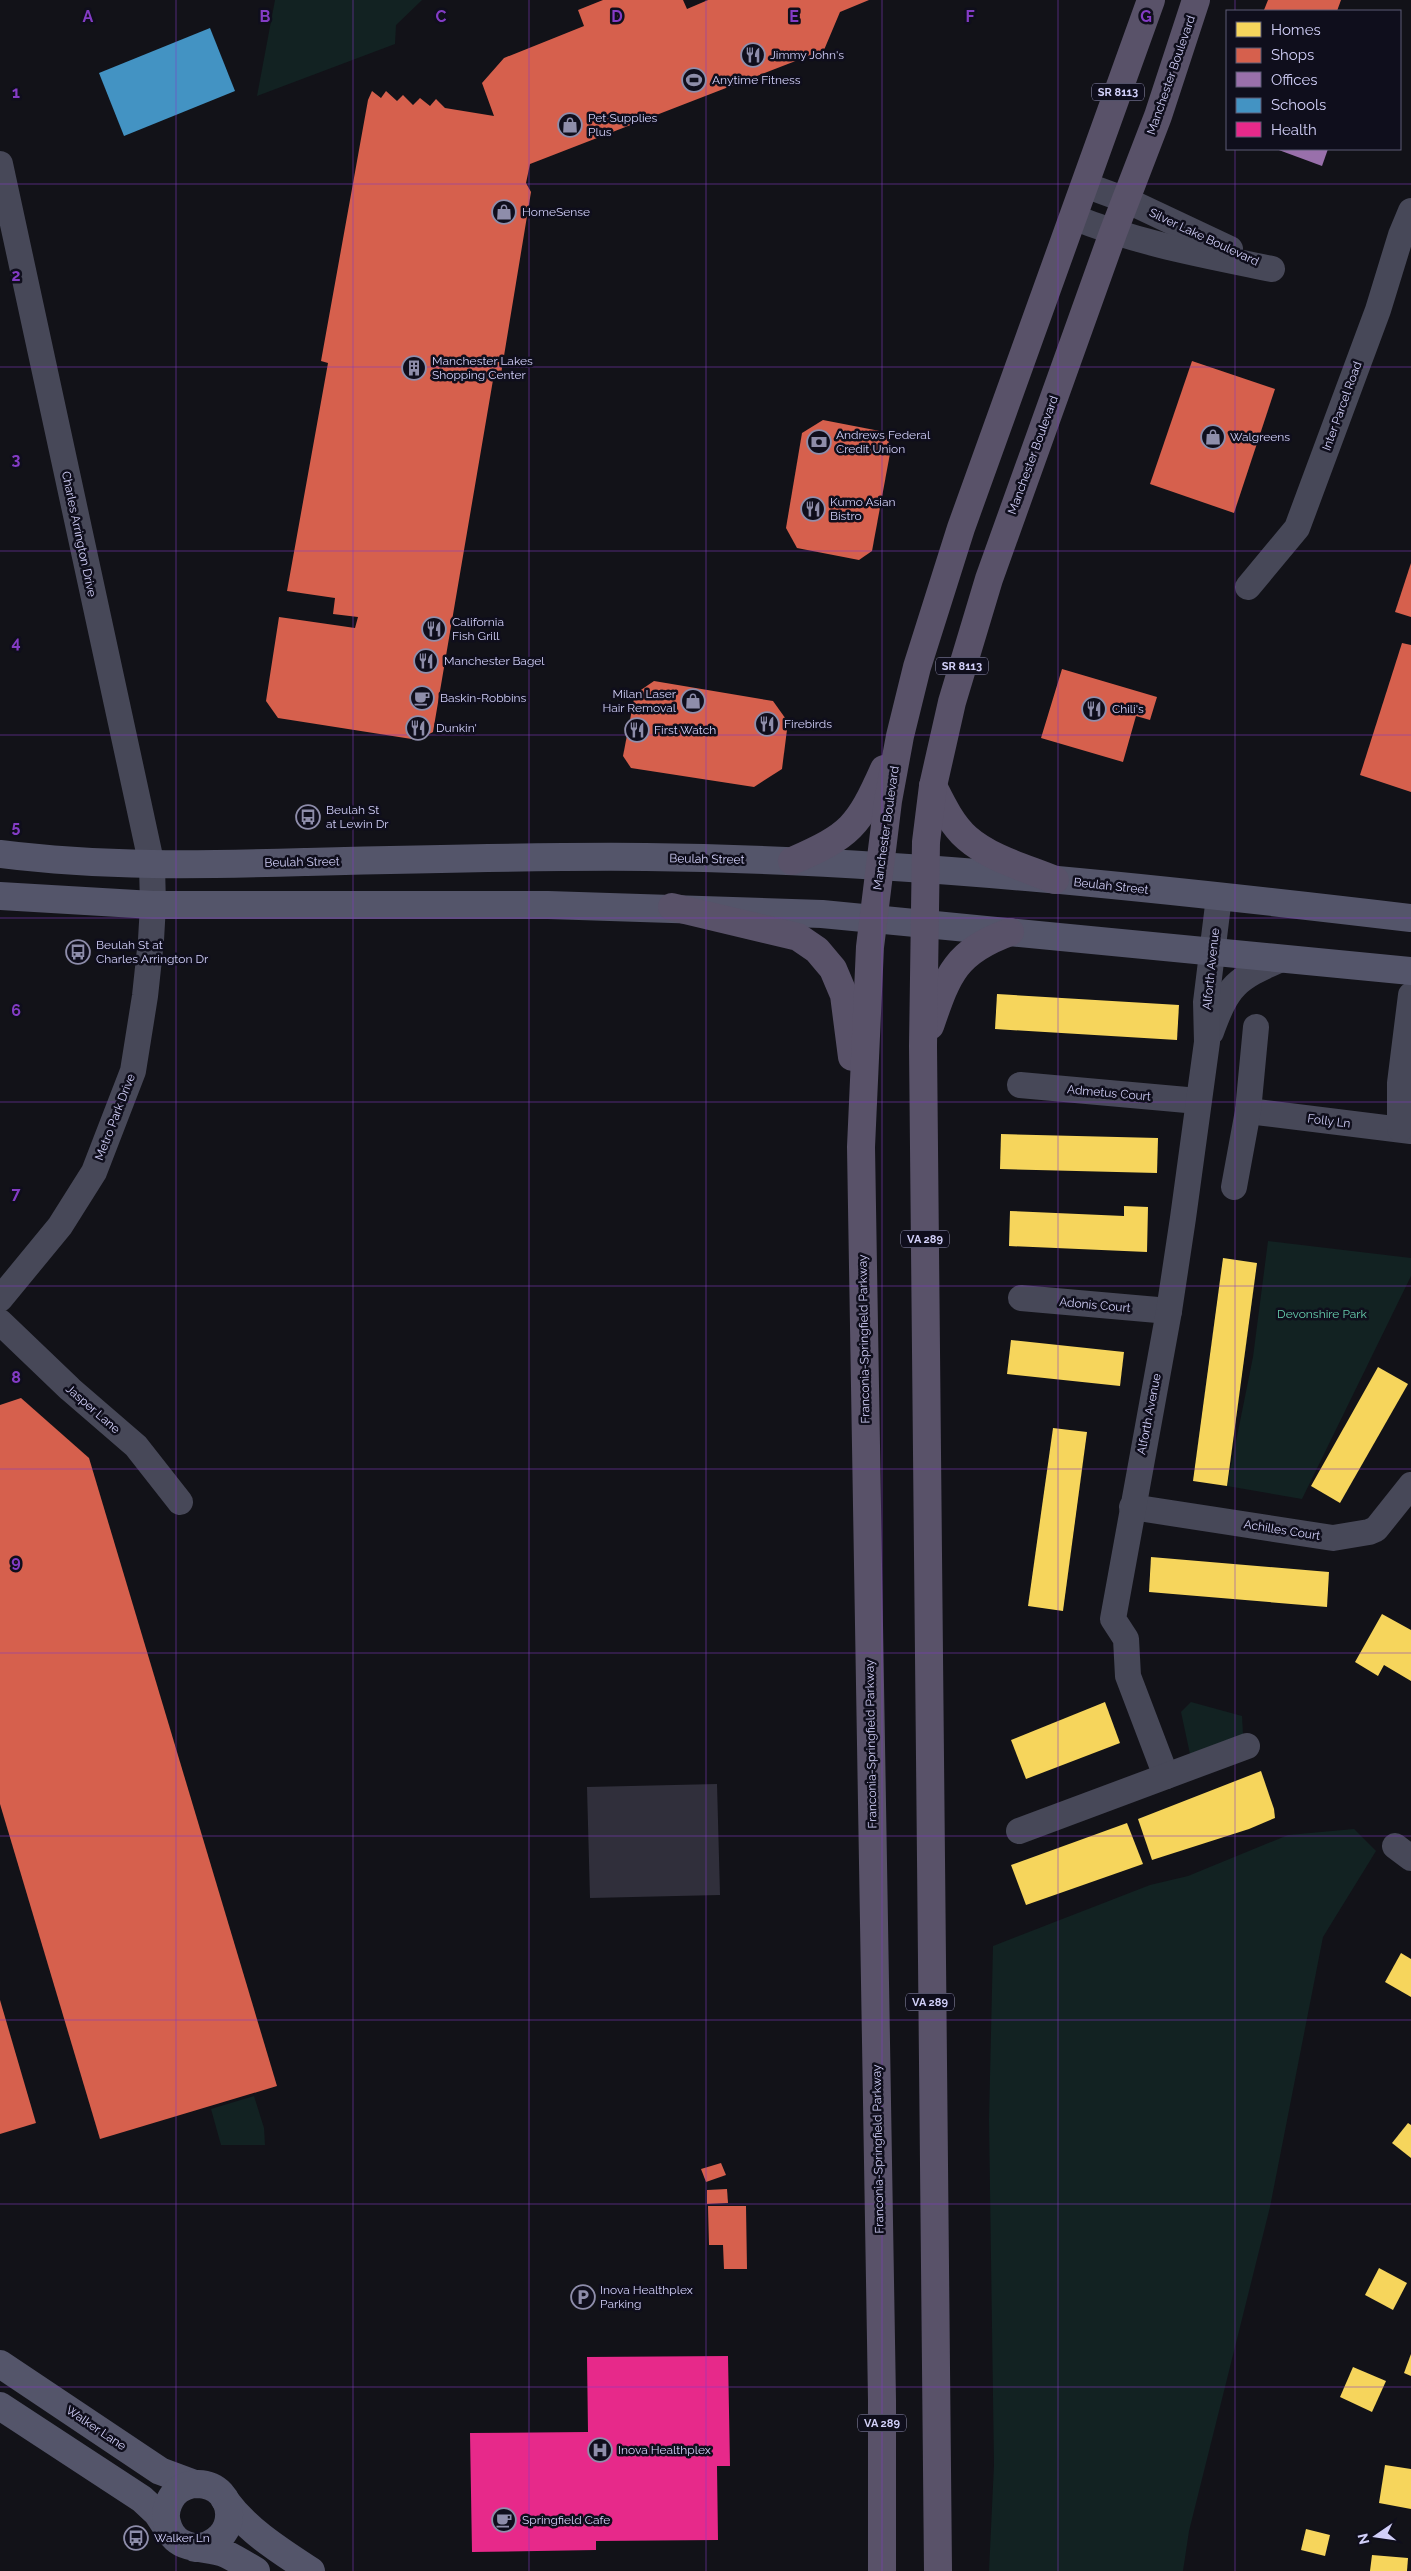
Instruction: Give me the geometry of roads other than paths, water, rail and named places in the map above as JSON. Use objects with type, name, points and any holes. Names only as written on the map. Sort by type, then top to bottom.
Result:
[{"type":"main road","name":"Manchester Boulevard","points":[[873,918],[888,801],[900,736],[942,584],[1151,0]]},
{"type":"main road","name":"Manchester Boulevard","points":[[924,923],[926,842],[932,786],[963,663],[992,570],[1113,233],[1158,116],[1196,0]]},
{"type":"main road","points":[[792,861],[828,844],[850,830],[858,821],[865,811],[900,736]]},
{"type":"main road","points":[[932,786],[949,816],[966,837],[992,854],[1055,880]]},
{"type":"main road","name":"Beulah Street","points":[[0,854],[39,859],[152,866],[483,857],[648,857],[792,861],[880,865],[1055,880],[1411,918]]},
{"type":"main road","points":[[0,896],[153,904],[548,905],[672,907],[804,913],[873,918],[1411,971]]},
{"type":"main road","points":[[672,907],[798,937],[814,946],[826,959],[840,983],[846,1005],[861,1147]]},
{"type":"main road","name":"Franconia-Springfield Parkway","points":[[873,918],[870,946],[861,1147],[882,2400],[882,2571]]},
{"type":"main road","name":"VA 289","points":[[924,923],[923,1046],[938,2571]]},
{"type":"main road","points":[[923,1046],[942,991],[956,965],[982,944],[1010,932]]},
{"type":"main road","name":"Walker Lane","points":[[0,2364],[160,2471],[215,2489],[240,2520],[260,2537],[311,2571]]},
{"type":"main road","points":[[0,2406],[142,2500],[157,2513],[169,2531],[185,2546],[224,2553],[256,2571]]},
{"type":"main road","points":[[169,2531],[166,2521],[166,2510],[170,2500],[176,2492],[195,2484]]},
{"type":"main road","points":[[195,2548],[216,2542],[224,2535],[230,2514],[225,2500]]},
{"type":"street","name":"Charles Arrington Drive","points":[[0,164],[152,866],[153,904]]},
{"type":"street","name":"Silver Lake Boulevard","points":[[1073,217],[1113,233],[1272,269],[1126,200],[1085,185]]},
{"type":"street","name":"Inter Parcel Road","points":[[1248,587],[1296,528],[1378,310],[1401,235],[1411,211]]},
{"type":"street","name":"Alforth Avenue","points":[[1166,1776],[1128,1676],[1126,1639],[1113,1619],[1169,1312],[1207,1042],[1206,1002],[1219,896]]},
{"type":"street","name":"Metro Park Drive","points":[[0,1299],[60,1226],[94,1172],[112,1126],[133,1071],[145,996],[153,904]]},
{"type":"street","name":"Alforth Avenue","points":[[1207,1042],[1229,991],[1247,974],[1282,959]]},
{"type":"street","points":[[1406,1130],[1400,1083],[1411,995]]},
{"type":"street","points":[[1234,1187],[1248,1111],[1256,1027]]},
{"type":"street","name":"Admetus Court","points":[[1020,1085],[1198,1101]]},
{"type":"street","name":"Folly Ln","points":[[1248,1111],[1406,1130]]},
{"type":"street","name":"Adonis Court","points":[[1021,1298],[1169,1312]]},
{"type":"street","name":"Jasper Lane","points":[[0,1322],[70,1389],[136,1446],[180,1502]]},
{"type":"street","name":"Achilles Court","points":[[1132,1507],[1334,1538],[1376,1529],[1411,1485]]},
{"type":"street","points":[[1019,1831],[1247,1746]]},
{"type":"place","name":"Jimmy John's","points":[[753,55]]},
{"type":"place","name":"Anytime Fitness","points":[[694,80]]},
{"type":"place","name":"Pet Supplies Plus","points":[[570,125]]},
{"type":"place","name":"HomeSense","points":[[504,212]]},
{"type":"place","name":"Manchester Lakes Shopping Center","points":[[414,368]]},
{"type":"place","name":"Walgreens","points":[[1213,437]]},
{"type":"place","name":"Andrews Federal Credit Union","points":[[819,442]]},
{"type":"place","name":"Kumo Asian Bistro","points":[[813,509]]},
{"type":"place","name":"California Fish Grill","points":[[434,629]]},
{"type":"place","name":"Manchester Bagel","points":[[426,661]]},
{"type":"place","name":"Baskin-Robbins","points":[[422,698]]},
{"type":"place","name":"Milan Laser Hair Removal","points":[[693,701]]},
{"type":"place","name":"Chili's","points":[[1094,709]]},
{"type":"place","name":"Firebirds","points":[[767,724]]},
{"type":"place","name":"Dunkin'","points":[[418,728]]},
{"type":"place","name":"First Watch","points":[[637,730]]},
{"type":"place","name":"Beulah St at Lewin Dr","points":[[308,817]]},
{"type":"place","name":"Beulah St at Charles Arrington Dr","points":[[78,952]]},
{"type":"place","name":"Inova Healthplex Parking","points":[[583,2297]]},
{"type":"place","name":"Inova Healthplex","points":[[600,2450]]},
{"type":"place","name":"Springfield Cafe","points":[[504,2520]]},
{"type":"place","name":"Walker Ln","points":[[136,2538]]},
{"type":"park label","name":"Devonshire Park","points":[[1322,1314]]}]
